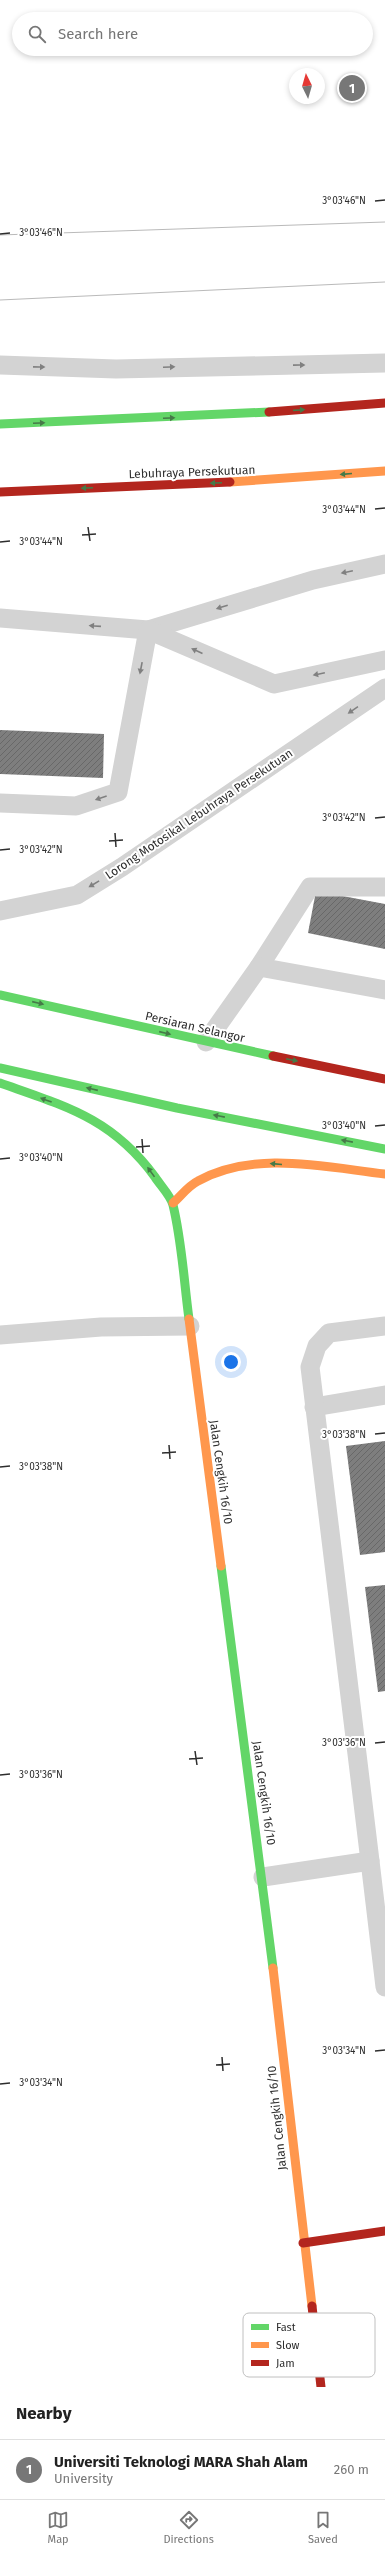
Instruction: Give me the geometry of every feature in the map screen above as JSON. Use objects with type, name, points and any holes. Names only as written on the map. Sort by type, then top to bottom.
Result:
[{"type":"main road","points":[[0,424],[208,416],[385,403]]},
{"type":"main road","name":"Lebuhraya Persekutuan","points":[[0,492],[282,480],[385,471]]},
{"type":"main road","name":"Persiaran Selangor","points":[[0,994],[206,1042],[385,1079]]},
{"type":"main road","points":[[0,1068],[177,1108],[385,1149]]},
{"type":"main road","points":[[0,1083],[66,1107],[112,1131],[144,1162],[173,1204],[198,1181],[229,1167],[269,1164],[385,1174]]},
{"type":"main road","name":"Jalan Cengkih 16/10","points":[[173,1204],[263,1877],[312,2313]]},
{"type":"main road","points":[[303,2243],[385,2231]]},
{"type":"main road","name":"Jalan Cengkih 16/10","points":[[320,2377],[321,2387]]},
{"type":"lane","points":[[0,366],[116,369],[385,364]]},
{"type":"lane","points":[[148,630],[313,580],[385,564]]},
{"type":"lane","points":[[0,618],[148,630],[274,684],[385,660]]},
{"type":"lane","points":[[0,803],[76,806],[118,792],[148,630]]},
{"type":"lane","name":"Lorong Motosikal Lebuhraya Persekutuan","points":[[0,911],[77,895],[122,867],[385,688]]},
{"type":"lane","points":[[206,1042],[259,967],[310,887],[385,887]]},
{"type":"lane","points":[[259,967],[385,990]]},
{"type":"lane","points":[[0,1335],[101,1327],[190,1326]]},
{"type":"lane","points":[[385,1326],[329,1333],[318,1346],[310,1368],[385,1988]]},
{"type":"lane","points":[[314,1406],[385,1396]]},
{"type":"lane","points":[[263,1877],[370,1861]]},
{"type":"building","points":[[0,730],[104,734],[103,778],[0,774]]},
{"type":"building","points":[[316,891],[385,904],[385,949],[308,933]]},
{"type":"building","points":[[385,1441],[385,1552],[360,1555],[346,1446]]},
{"type":"building","points":[[385,1585],[385,1691],[378,1692],[365,1587]]},
{"type":"tram line","points":[[0,235],[385,222]]},
{"type":"tram line","points":[[0,300],[385,282]]},
{"type":"traffic: fast","points":[[0,424],[269,412]]},
{"type":"traffic: fast","points":[[0,995],[273,1056]]},
{"type":"traffic: fast","points":[[0,1068],[177,1108],[385,1149]]},
{"type":"traffic: fast","points":[[0,1083],[46,1099],[86,1116],[104,1127],[139,1157],[168,1194],[173,1205],[181,1248],[189,1319]]},
{"type":"traffic: fast","points":[[221,1566],[273,1968]]},
{"type":"traffic: slow","points":[[230,482],[385,471]]},
{"type":"traffic: slow","points":[[173,1203],[194,1183],[220,1172],[243,1166],[266,1163],[290,1163],[385,1174]]},
{"type":"traffic: slow","points":[[189,1319],[221,1566]]},
{"type":"traffic: slow","points":[[273,1968],[312,2306]]},
{"type":"traffic: jam","points":[[269,412],[385,403]]},
{"type":"traffic: jam","points":[[0,492],[230,482]]},
{"type":"traffic: jam","points":[[273,1056],[385,1079]]},
{"type":"traffic: jam","points":[[303,2243],[385,2231]]},
{"type":"traffic: jam","points":[[312,2306],[313,2313]]},
{"type":"traffic: jam","points":[[320,2377],[321,2387]]},
{"type":"place","name":"Universiti Teknologi MARA Shah Alam","points":[[352,88]]}]
